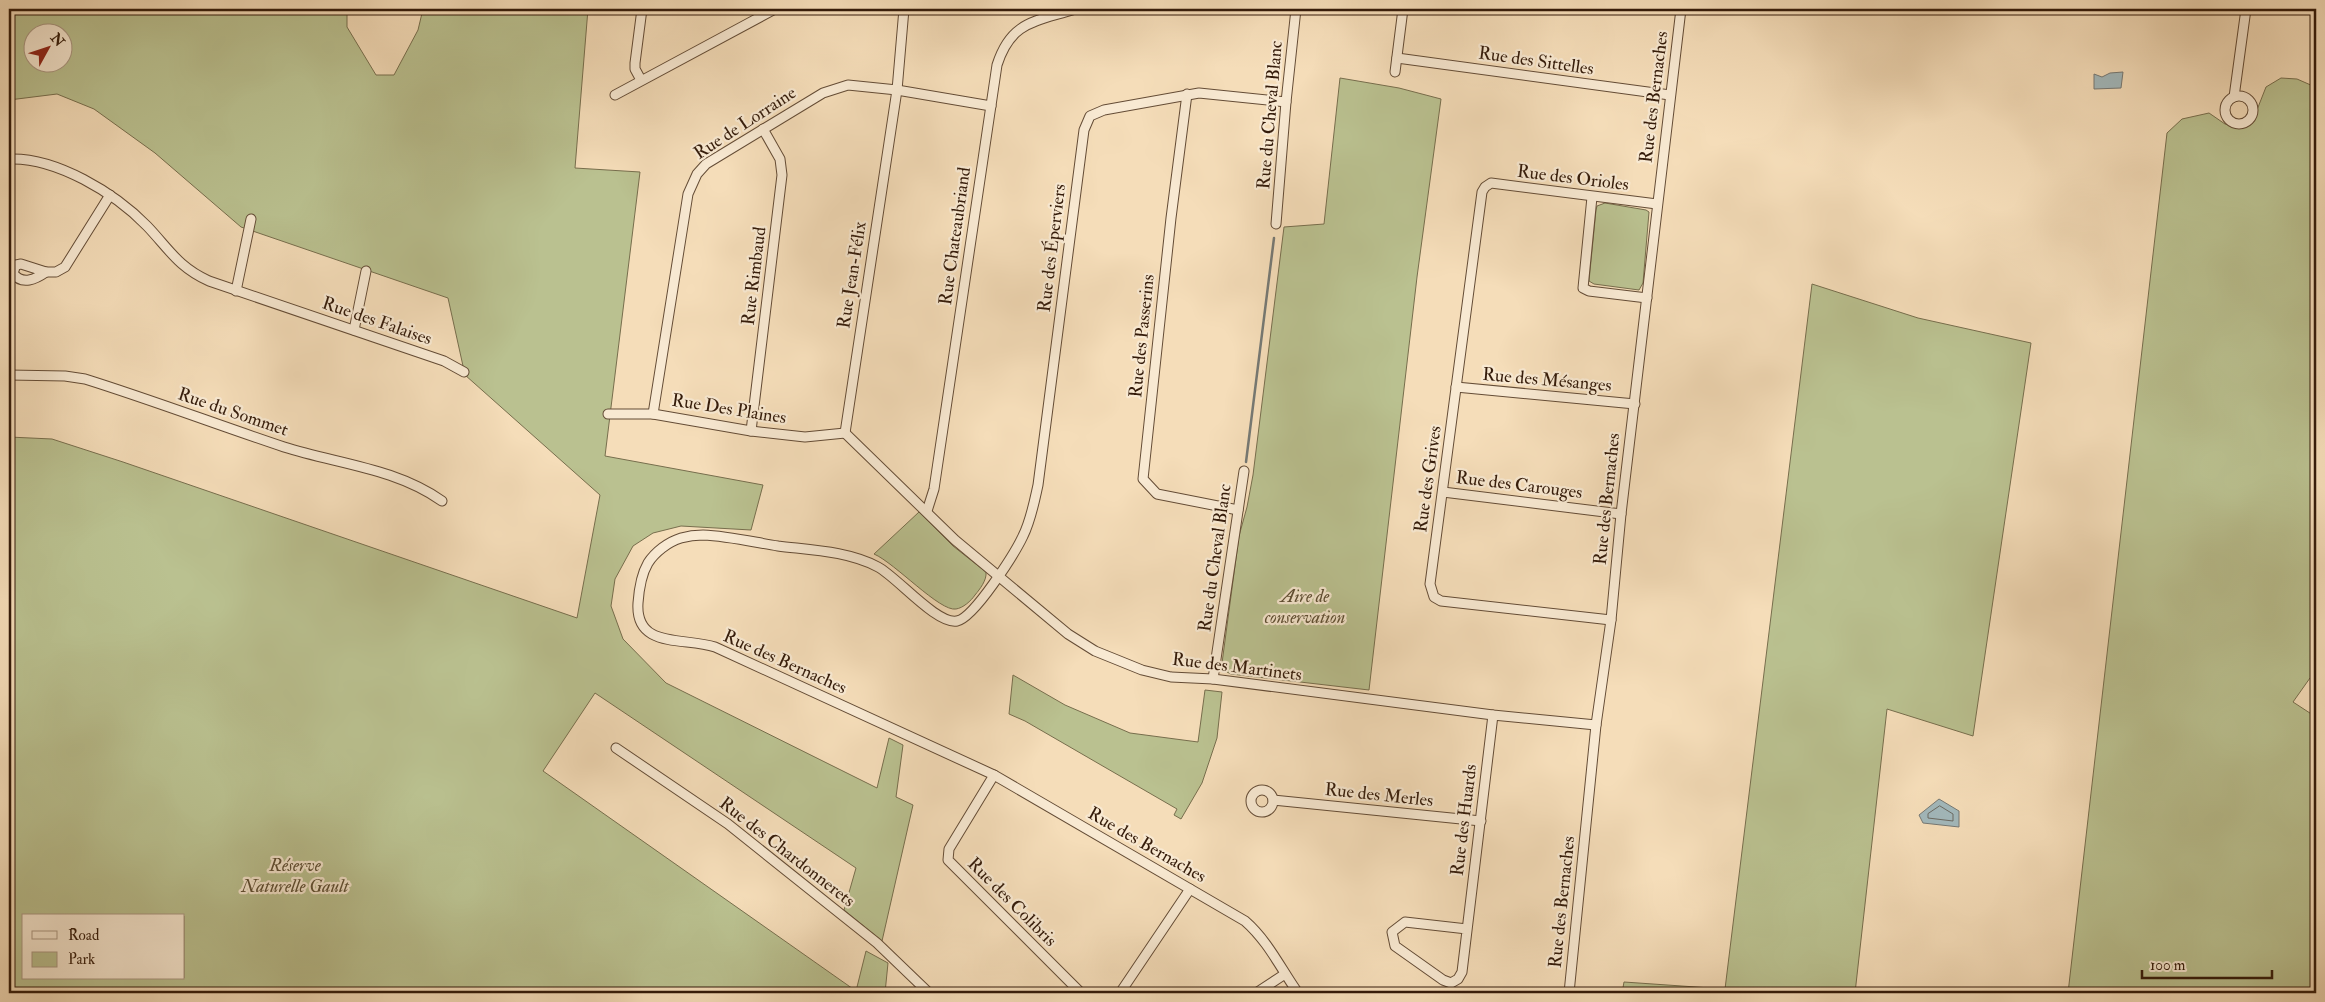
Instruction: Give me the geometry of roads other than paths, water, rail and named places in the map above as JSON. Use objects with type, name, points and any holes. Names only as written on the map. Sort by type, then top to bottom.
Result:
[{"type":"street","points":[[641,80],[635,63],[642,9]]},
{"type":"street","name":"Rue Jean-Félix","points":[[845,433],[897,90],[904,9]]},
{"type":"street","name":"Rue Chateaubriand","points":[[926,511],[934,489],[997,65],[1006,43],[1012,35],[1029,24],[1075,9]]},
{"type":"street","name":"Rue du Cheval Blanc","points":[[1276,224],[1296,9]]},
{"type":"street","points":[[1395,72],[1403,9]]},
{"type":"street","name":"Rue des Bernaches","points":[[1569,993],[1596,725],[1611,620],[1621,514],[1680,9]]},
{"type":"street","points":[[2234,98],[2246,9]]},
{"type":"street","points":[[615,95],[769,10]]},
{"type":"street","name":"Rue des Sittelles","points":[[1397,58],[1670,95]]},
{"type":"street","name":"Rue de Lorraine","points":[[653,414],[688,194],[692,182],[706,164],[823,93],[836,88],[862,85],[991,106]]},
{"type":"street","name":"Rue des Éperviers","points":[[998,575],[1023,537],[1030,519],[1038,485],[1086,124],[1090,116],[1104,110],[1199,93],[1286,102]]},
{"type":"street","name":"Rue des Passerins","points":[[1187,94],[1171,218],[1143,479],[1157,494],[1238,510]]},
{"type":"street","name":"Rue Rimbaud","points":[[751,431],[782,175],[780,160],[763,129]]},
{"type":"street","name":"Rue des Falaises","points":[[9,158],[26,160],[59,170],[110,195],[135,215],[183,267],[209,281],[444,361],[464,372]]},
{"type":"street","name":"Rue des Orioles","points":[[1485,187],[1490,183],[1657,204]]},
{"type":"street","name":"Rue des Grives","points":[[1485,187],[1482,192],[1468,286],[1430,584],[1434,598],[1441,601],[1611,620]]},
{"type":"street","points":[[46,272],[56,272],[65,267],[110,195]]},
{"type":"street","points":[[1592,197],[1583,288],[1589,291],[1647,298]]},
{"type":"street","points":[[236,291],[250,219]]},
{"type":"street","points":[[354,330],[366,270]]},
{"type":"street","name":"Rue du Sommet","points":[[9,376],[64,376],[85,379],[283,446],[401,478],[426,489],[442,501]]},
{"type":"street","name":"Rue des Mésanges","points":[[1456,387],[1635,404]]},
{"type":"street","name":"Rue Des Plaines","points":[[608,414],[653,414],[751,431],[805,437],[845,433]]},
{"type":"street","points":[[845,433],[926,511]]},
{"type":"street","name":"Rue du Cheval Blanc","points":[[1213,680],[1244,471]]},
{"type":"street","name":"Rue des Carouges","points":[[1443,492],[1621,514]]},
{"type":"street","name":"Rue des Martinets","points":[[926,511],[955,540],[1068,634],[1095,651],[1142,670],[1171,677],[1213,680],[1493,715],[1596,725]]},
{"type":"street","name":"Rue des Bernaches","points":[[998,575],[981,602],[967,617],[957,621],[948,621],[938,616],[895,578],[875,566],[858,559],[831,553],[701,535],[673,541],[650,560],[644,571],[639,591],[638,613],[644,630],[653,635],[714,647],[994,775],[1245,921],[1264,940],[1298,993]]},
{"type":"street","name":"Rue des Huards","points":[[1467,929],[1405,922],[1392,932],[1395,946],[1442,980],[1451,983],[1458,979],[1462,972],[1493,715]]},
{"type":"street","name":"Rue des Chardonnerets","points":[[616,748],[728,824],[877,943],[929,993]]},
{"type":"street","name":"Rue des Colibris","points":[[994,775],[950,848],[947,854],[948,860],[1081,993]]},
{"type":"street","name":"Rue des Merles","points":[[1273,800],[1481,822]]},
{"type":"street","points":[[1120,993],[1190,889]]},
{"type":"street","points":[[1256,993],[1285,974]]},
{"type":"water","points":[[2123,72],[2121,88],[2094,89],[2094,74],[2102,77],[2110,73]]},
{"type":"water","points":[[1939,799],[1959,811],[1959,827],[1923,823],[1919,815]]},
{"type":"waterway","points":[[1246,462],[1274,238]]},
{"type":"park label","name":"Aire de conservation","points":[[1305,606]]},
{"type":"park label","name":"Réserve Naturelle Gault","points":[[295,875]]}]
